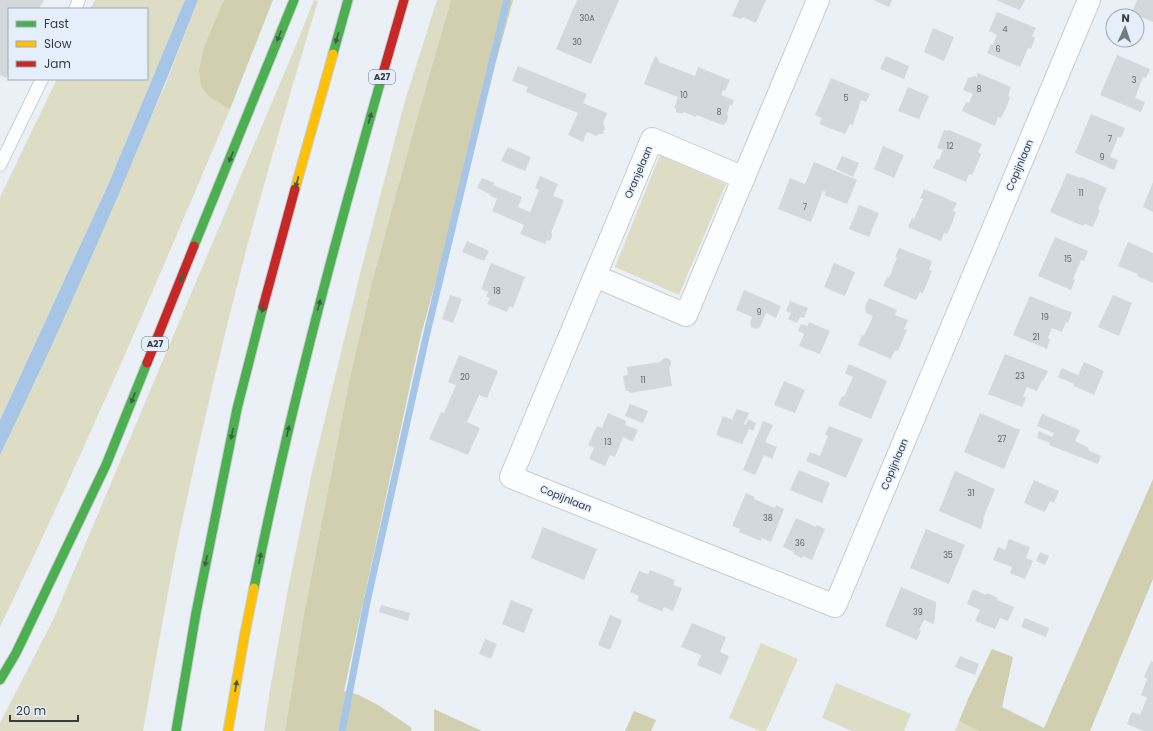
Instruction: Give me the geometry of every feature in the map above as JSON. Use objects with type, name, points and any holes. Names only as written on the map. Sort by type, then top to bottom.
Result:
[{"type":"highway","name":"A27","points":[[0,680],[16,653],[106,465],[294,0]]},
{"type":"highway","points":[[176,731],[196,613],[238,409],[270,280],[348,0]]},
{"type":"highway","name":"A27","points":[[228,731],[249,610],[288,431],[324,286],[359,155],[404,0]]},
{"type":"street","points":[[595,276],[686,315],[818,0]]},
{"type":"street","name":"Copijnlaan","points":[[511,477],[835,606],[1089,0]]},
{"type":"street","name":"Oranjelaan","points":[[511,477],[652,139],[744,178]]},
{"type":"lane","points":[[0,165],[42,80]]},
{"type":"green space","points":[[95,0],[185,0],[108,185],[0,420],[0,197],[57,80],[148,80],[148,8],[91,8]]},
{"type":"green space","points":[[198,0],[224,0],[205,44],[209,97],[230,109],[118,370],[0,627],[0,455],[79,284],[166,83]]},
{"type":"green space","points":[[224,0],[273,0],[230,109],[209,97],[201,86],[199,70],[205,44]]},
{"type":"green space","points":[[314,0],[318,1],[255,216],[210,396],[177,545],[143,731],[0,731],[0,723],[54,618]]},
{"type":"green space","points":[[437,0],[451,0],[372,282],[349,382],[303,619],[285,731],[264,731],[288,589],[312,472],[360,274],[404,104]]},
{"type":"green space","points":[[451,0],[513,0],[421,335],[344,691],[359,695],[378,705],[412,728],[411,731],[285,731],[303,619],[349,382],[372,282]]},
{"type":"green space","points":[[660,155],[726,184],[679,295],[615,267]]},
{"type":"green space","points":[[1153,479],[1153,579],[1090,731],[979,731],[959,721],[992,649],[1013,657],[1002,707],[1044,728]]},
{"type":"green space","points":[[761,643],[798,659],[766,731],[760,731],[729,718]]},
{"type":"green space","points":[[836,683],[911,714],[904,731],[852,731],[822,718]]},
{"type":"green space","points":[[434,709],[482,731],[434,731]]},
{"type":"green space","points":[[634,711],[656,720],[651,731],[625,731]]},
{"type":"green space","points":[[959,721],[979,731],[955,731]]},
{"type":"water","points":[[185,0],[198,0],[104,229],[53,343],[0,455],[0,420],[108,185]]},
{"type":"building","points":[[0,0],[44,0],[40,8],[8,8],[8,74],[6,78],[0,75]]},
{"type":"building","points":[[577,0],[619,0],[591,64],[556,49]]},
{"type":"building","points":[[739,0],[766,0],[756,23],[742,17],[741,19],[732,16]]},
{"type":"building","points":[[873,0],[892,0],[889,7]]},
{"type":"building","points":[[996,0],[1025,0],[1020,10]]},
{"type":"building","points":[[1137,0],[1153,0],[1153,22],[1145,19],[1145,8],[1134,8]]},
{"type":"building","points":[[997,12],[1036,28],[1032,36],[1035,38],[1031,49],[1028,48],[1020,67],[987,53],[991,44],[993,45],[997,35],[989,31]]},
{"type":"building","points":[[933,28],[954,37],[944,61],[924,52]]},
{"type":"building","points":[[1117,55],[1150,69],[1146,78],[1143,77],[1135,98],[1145,102],[1141,112],[1100,95]]},
{"type":"building","points":[[655,56],[659,62],[695,76],[698,67],[730,80],[725,91],[723,90],[721,95],[734,100],[732,106],[730,105],[727,113],[727,121],[724,125],[697,115],[696,117],[684,112],[682,114],[676,112],[676,108],[674,108],[678,97],[644,84]]},
{"type":"building","points":[[886,56],[909,66],[904,79],[880,69]]},
{"type":"building","points":[[518,66],[587,94],[583,103],[607,113],[603,123],[605,128],[603,134],[598,134],[597,136],[587,132],[583,142],[568,135],[578,113],[526,92],[528,87],[512,81]]},
{"type":"building","points":[[978,73],[1011,87],[1008,96],[1010,97],[1006,108],[1001,118],[998,117],[995,126],[962,111],[966,102],[969,103],[973,94],[963,90],[968,78],[975,76],[977,77]]},
{"type":"building","points":[[831,78],[870,94],[866,102],[861,100],[853,125],[850,124],[845,134],[819,124],[822,118],[815,115]]},
{"type":"building","points":[[908,87],[929,96],[919,119],[898,111]]},
{"type":"building","points":[[1091,114],[1125,128],[1121,138],[1118,137],[1110,157],[1118,160],[1114,170],[1075,153]]},
{"type":"building","points":[[944,130],[949,130],[982,144],[978,152],[981,154],[977,164],[972,175],[969,174],[966,182],[933,168],[937,159],[939,160],[943,150],[937,148]]},
{"type":"building","points":[[883,146],[904,155],[894,178],[874,169]]},
{"type":"building","points":[[508,147],[531,157],[525,171],[501,161]]},
{"type":"building","points":[[842,156],[859,163],[853,177],[836,169]]},
{"type":"building","points":[[814,162],[857,180],[847,204],[824,195],[826,192],[823,191],[811,222],[778,209],[790,178],[805,184]]},
{"type":"building","points":[[1067,173],[1107,188],[1098,209],[1100,210],[1093,227],[1085,224],[1083,226],[1050,212]]},
{"type":"building","points":[[540,176],[558,184],[553,196],[564,200],[551,233],[552,238],[549,241],[547,240],[545,244],[520,234],[524,225],[492,211],[497,199],[477,188],[482,178],[495,183],[493,185],[522,197],[518,207],[530,212],[539,190],[535,188]]},
{"type":"building","points":[[1153,182],[1153,212],[1143,207]]},
{"type":"building","points":[[924,189],[957,203],[953,211],[956,212],[952,223],[947,234],[944,233],[941,241],[908,227],[912,218],[914,219],[923,199],[920,198]]},
{"type":"building","points":[[859,205],[879,213],[869,237],[849,229]]},
{"type":"building","points":[[1055,237],[1088,251],[1084,261],[1081,260],[1073,279],[1075,280],[1071,290],[1038,276]]},
{"type":"building","points":[[467,241],[489,251],[484,261],[462,252]]},
{"type":"building","points":[[1128,242],[1153,253],[1153,283],[1137,276],[1138,274],[1118,266]]},
{"type":"building","points":[[899,248],[932,261],[929,270],[932,271],[923,293],[920,292],[916,300],[883,286],[887,277],[889,278],[897,258],[895,257]]},
{"type":"building","points":[[491,263],[525,277],[513,308],[510,306],[507,312],[487,304],[490,298],[486,297],[488,292],[481,289]]},
{"type":"building","points":[[834,263],[855,272],[845,296],[824,287]]},
{"type":"building","points":[[744,290],[781,306],[776,318],[766,313],[760,327],[756,329],[751,327],[750,323],[752,317],[736,310]]},
{"type":"building","points":[[450,295],[462,299],[453,323],[442,319]]},
{"type":"building","points":[[1113,295],[1132,303],[1119,336],[1098,327]]},
{"type":"building","points":[[1030,296],[1072,312],[1068,323],[1066,322],[1062,332],[1052,328],[1048,338],[1050,339],[1047,349],[1013,335]]},
{"type":"building","points":[[869,298],[897,310],[895,315],[908,320],[904,329],[907,330],[898,351],[895,350],[891,359],[858,345],[873,316],[866,313],[865,307]]},
{"type":"building","points":[[790,301],[808,308],[804,318],[800,317],[797,323],[788,319],[791,313],[786,311]]},
{"type":"building","points":[[809,322],[830,331],[820,354],[799,346],[804,334],[798,331],[801,324],[808,326]]},
{"type":"building","points":[[1005,354],[1048,371],[1037,391],[1027,387],[1023,396],[1026,398],[1022,407],[988,394]]},
{"type":"building","points":[[459,355],[498,371],[487,398],[479,395],[467,422],[480,428],[468,455],[429,439],[441,412],[444,413],[456,385],[448,382]]},
{"type":"building","points":[[665,358],[668,358],[671,361],[669,368],[672,386],[630,393],[629,391],[626,391],[623,376],[628,375],[627,367],[660,362]]},
{"type":"building","points":[[1084,362],[1104,371],[1094,395],[1058,377],[1062,368],[1078,375]]},
{"type":"building","points":[[849,364],[887,381],[871,419],[838,405],[842,396],[844,397],[853,377],[845,373]]},
{"type":"building","points":[[784,381],[805,390],[795,413],[774,405]]},
{"type":"building","points":[[630,404],[648,411],[643,423],[625,416]]},
{"type":"building","points":[[737,409],[749,413],[744,424],[746,425],[748,419],[756,423],[753,431],[749,429],[742,444],[716,435],[723,416],[738,422],[732,419]]},
{"type":"building","points":[[608,413],[626,421],[625,425],[638,430],[633,442],[623,437],[615,457],[610,455],[605,466],[589,459],[594,448],[588,445],[597,426],[602,428]]},
{"type":"building","points":[[980,413],[1020,430],[1004,469],[964,452]]},
{"type":"building","points":[[1042,414],[1080,430],[1075,441],[1089,448],[1088,450],[1101,456],[1098,464],[1049,445],[1050,443],[1037,438],[1039,431],[1052,437],[1054,433],[1037,426]]},
{"type":"building","points":[[763,421],[773,425],[765,442],[777,447],[772,459],[764,455],[755,475],[743,470]]},
{"type":"building","points":[[829,426],[863,439],[846,478],[806,461],[810,452],[820,456],[828,436],[825,434]]},
{"type":"building","points":[[799,470],[830,483],[822,503],[790,490]]},
{"type":"building","points":[[955,471],[995,489],[983,519],[981,529],[939,511]]},
{"type":"building","points":[[1034,480],[1059,491],[1054,503],[1050,501],[1045,512],[1024,503]]},
{"type":"building","points":[[746,493],[755,497],[754,499],[775,508],[776,505],[784,509],[771,542],[762,538],[761,541],[739,532],[740,529],[732,526]]},
{"type":"building","points":[[796,518],[816,527],[817,525],[825,529],[812,560],[793,554],[794,552],[783,547]]},
{"type":"building","points":[[543,527],[597,549],[584,580],[531,558]]},
{"type":"building","points":[[926,529],[965,545],[949,584],[910,568]]},
{"type":"building","points":[[1009,539],[1030,547],[1026,558],[1033,561],[1025,579],[1010,573],[1012,567],[993,560],[998,547],[1005,550]]},
{"type":"building","points":[[1040,552],[1049,556],[1045,565],[1036,561]]},
{"type":"building","points":[[650,570],[675,580],[673,585],[682,588],[673,611],[664,607],[662,611],[637,601],[639,596],[630,592],[639,571],[648,574]]},
{"type":"building","points":[[901,587],[936,602],[935,619],[933,624],[924,620],[919,630],[921,631],[917,640],[885,626]]},
{"type":"building","points":[[973,589],[986,595],[987,593],[998,598],[997,600],[1014,607],[1008,621],[1000,618],[995,629],[975,621],[980,610],[967,604]]},
{"type":"building","points":[[511,600],[533,609],[524,633],[502,624]]},
{"type":"building","points":[[381,605],[410,613],[408,621],[379,612]]},
{"type":"building","points":[[610,615],[622,620],[610,650],[598,645]]},
{"type":"building","points":[[1025,618],[1049,628],[1046,637],[1021,627]]},
{"type":"building","points":[[692,623],[726,637],[720,652],[729,656],[721,675],[697,665],[701,655],[681,647]]},
{"type":"building","points":[[485,639],[497,644],[491,659],[479,654]]},
{"type":"building","points":[[960,656],[979,664],[975,675],[955,667]]},
{"type":"building","points":[[1151,661],[1153,662],[1153,731],[1143,731],[1127,724],[1132,712],[1140,715],[1147,698],[1141,695],[1147,679],[1144,677]]},
{"type":"waterway","points":[[342,731],[367,602],[426,337],[507,0]]},
{"type":"traffic: fast","points":[[194,246],[294,0]]},
{"type":"traffic: fast","points":[[333,54],[348,0]]},
{"type":"traffic: fast","points":[[254,588],[296,396],[381,80]]},
{"type":"traffic: fast","points":[[176,731],[196,613],[237,409],[263,307]]},
{"type":"traffic: fast","points":[[0,680],[16,653],[106,465],[147,363]]},
{"type":"traffic: slow","points":[[295,189],[333,54]]},
{"type":"traffic: slow","points":[[228,731],[254,588]]},
{"type":"traffic: jam","points":[[381,80],[404,0]]},
{"type":"traffic: jam","points":[[263,307],[295,189]]},
{"type":"traffic: jam","points":[[147,363],[194,246]]}]
